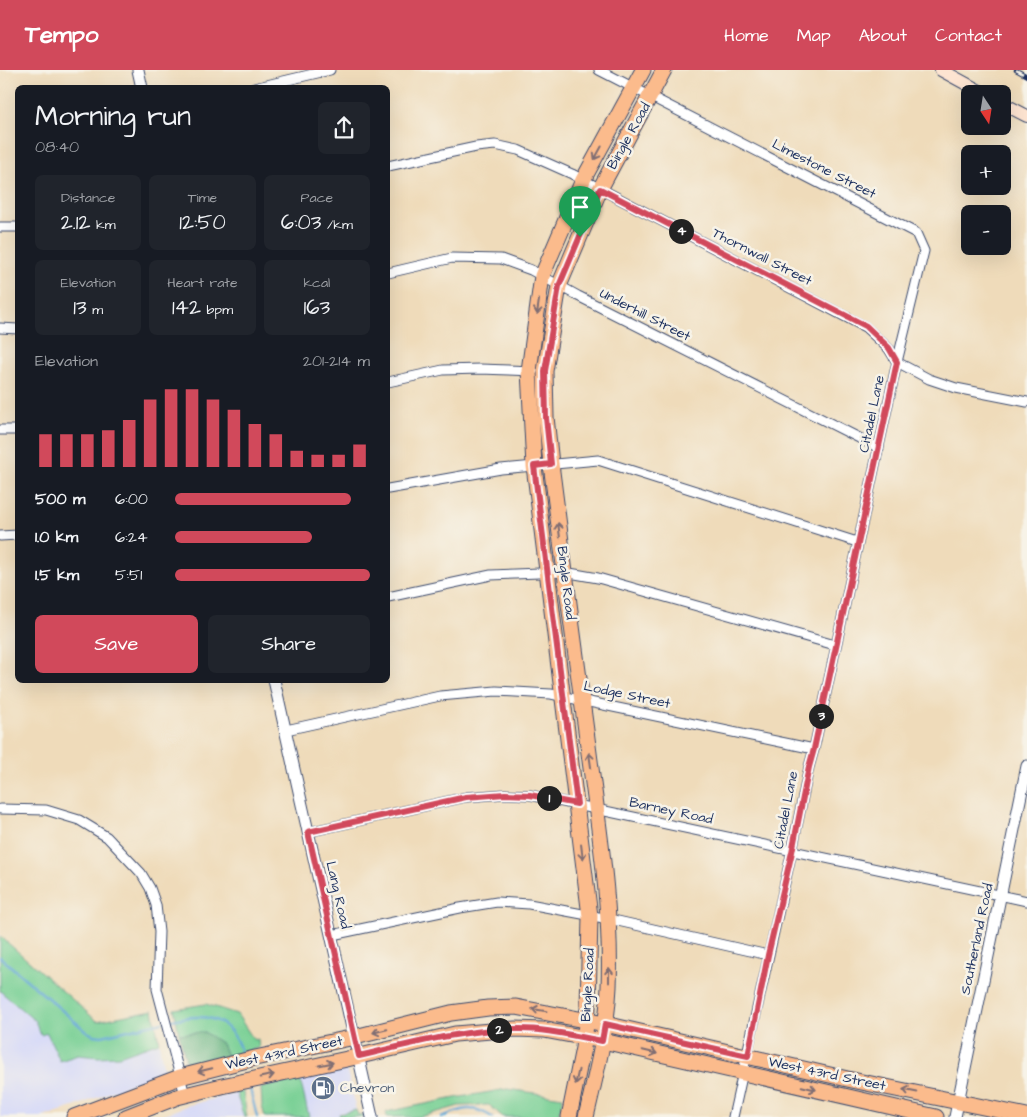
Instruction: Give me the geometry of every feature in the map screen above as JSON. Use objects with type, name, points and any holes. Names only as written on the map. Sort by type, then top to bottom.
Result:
[{"type":"main road","name":"Bingle Road","points":[[569,1117],[584,1038],[590,986],[590,916],[534,466],[529,371],[542,276],[583,180],[643,70]]},
{"type":"main road","name":"Bingle Road","points":[[586,1117],[600,1057],[605,1024],[609,987],[609,919],[551,464],[546,418],[545,371],[559,286],[600,189],[664,70]]},
{"type":"main road","points":[[940,70],[969,85]]},
{"type":"main road","points":[[1011,108],[1027,116]]},
{"type":"main road","name":"West 43rd Street","points":[[74,1117],[180,1077],[255,1058],[355,1037],[451,1013],[488,1008],[516,1007],[605,1024],[852,1080],[1027,1116]]},
{"type":"main road","points":[[451,1013],[455,1034]]},
{"type":"main road","name":"West 43rd Street","points":[[126,1117],[185,1095],[455,1034],[515,1029],[544,1030],[602,1041],[936,1117]]},
{"type":"main road","points":[[848,1097],[852,1080]]},
{"type":"street","points":[[138,70],[141,85]]},
{"type":"street","points":[[267,85],[330,70]]},
{"type":"street","name":"Limestone Street","points":[[600,70],[916,232],[924,250],[897,362]]},
{"type":"street","name":"Thornwall Street","points":[[390,166],[476,147],[495,145],[518,150],[583,180],[866,326],[889,348],[897,362],[929,379],[956,388],[1027,402]]},
{"type":"street","points":[[0,226],[15,227]]},
{"type":"street","name":"Underhill Street","points":[[390,274],[452,258],[501,259],[531,270],[879,448]]},
{"type":"street","points":[[0,328],[15,329]]},
{"type":"street","name":"Citadel Lane","points":[[733,1117],[748,1056],[768,955],[792,852],[897,362]]},
{"type":"street","points":[[390,382],[443,370],[545,371]]},
{"type":"street","points":[[0,430],[15,430]]},
{"type":"street","points":[[390,489],[501,469],[598,460],[857,542]]},
{"type":"street","points":[[0,536],[15,535]]},
{"type":"street","points":[[390,598],[490,576],[564,572],[598,578],[835,645]]},
{"type":"street","name":"Lang Road","points":[[275,683],[372,1117]]},
{"type":"street","name":"Lodge Street","points":[[286,730],[440,696],[496,691],[562,696],[814,749]]},
{"type":"street","name":"Southerland Road","points":[[955,1117],[1027,766]]},
{"type":"street","name":"Barney Road","points":[[308,832],[483,794],[530,795],[1027,901]]},
{"type":"street","points":[[0,809],[46,810],[79,820],[107,837],[136,867],[150,888],[156,905],[159,932],[157,988],[185,1095]]},
{"type":"street","points":[[332,935],[497,902],[529,904],[609,919],[768,955]]},
{"type":"shaded area","points":[[0,991],[35,1021],[41,1035],[47,1032],[60,1061],[78,1055],[98,1057],[119,1056],[159,1042],[164,1071],[43,1117],[0,1117]]},
{"type":"shaded area","points":[[347,1069],[356,1110],[339,1113],[340,1117],[309,1117],[300,1079]]},
{"type":"shaded area","points":[[236,1093],[244,1117],[158,1117],[186,1106]]},
{"type":"green space","points":[[0,936],[97,1021],[153,1010],[159,1042],[119,1056],[98,1057],[78,1055],[60,1061],[47,1033],[41,1035],[35,1021],[0,991]]},
{"type":"green space","points":[[206,1004],[237,1014],[254,1040],[258,1039],[259,1048],[227,1056],[222,1044],[204,1032],[179,1034],[174,1009]]},
{"type":"green space","points":[[204,1032],[222,1044],[227,1056],[187,1065],[179,1034]]},
{"type":"green space","points":[[300,1079],[309,1117],[265,1117],[261,1088]]},
{"type":"green space","points":[[507,1089],[563,1097],[558,1117],[503,1117],[489,1105],[459,1106],[420,1117],[387,1117],[386,1112]]},
{"type":"green space","points":[[243,1091],[247,1117],[244,1117],[236,1093]]},
{"type":"green space","points":[[356,1110],[358,1115],[366,1114],[365,1117],[340,1117],[339,1114]]},
{"type":"waterway","points":[[0,957],[93,1035],[102,1036],[163,1022]]},
{"type":"waterway","points":[[168,1021],[192,1017],[213,1019],[222,1023],[230,1030],[241,1052]]},
{"type":"waterway","points":[[250,1089],[257,1117]]},
{"type":"waterway","points":[[442,1117],[467,1109],[479,1110],[492,1117]]},
{"type":"railway","points":[[1016,70],[1027,76]]},
{"type":"place","name":"Chevron","points":[[323,1088]]},
{"type":"route","points":[[600,189],[866,326],[889,348],[897,362],[792,852],[768,955],[748,1056],[605,1024],[602,1041],[544,1030],[515,1029],[455,1034],[359,1056],[308,832],[483,794],[530,795],[577,804],[546,573],[534,466],[551,464],[546,418],[545,371],[559,286],[580,237],[600,189]]}]
